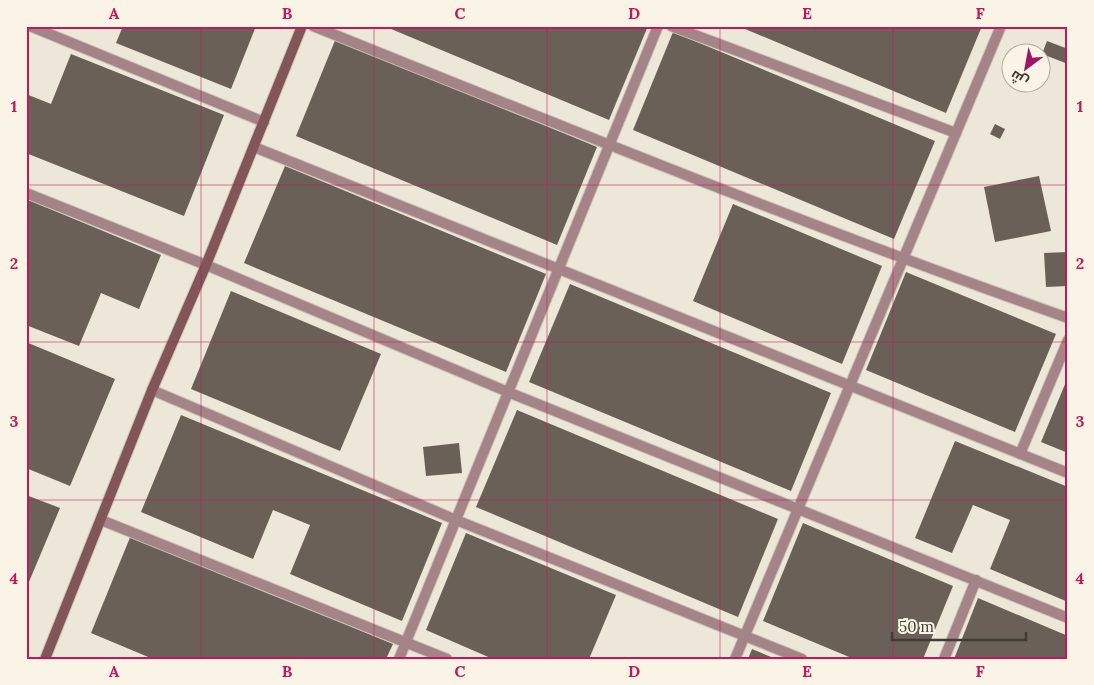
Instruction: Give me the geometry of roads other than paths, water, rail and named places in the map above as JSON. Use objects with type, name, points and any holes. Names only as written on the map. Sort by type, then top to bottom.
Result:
[{"type":"street","points":[[30,26],[264,122]]},
{"type":"street","points":[[45,659],[152,390],[206,265],[302,26]]},
{"type":"street","points":[[313,26],[609,145],[903,259],[1068,318]]},
{"type":"street","points":[[399,659],[658,26]]},
{"type":"street","points":[[671,26],[956,133]]},
{"type":"street","points":[[735,659],[1000,26]]},
{"type":"street","points":[[254,147],[1068,473]]},
{"type":"street","points":[[26,193],[206,265],[508,392],[1068,618]]},
{"type":"street","points":[[1020,454],[1068,340]]},
{"type":"street","points":[[152,390],[456,520],[802,659]]},
{"type":"street","points":[[101,520],[447,659]]},
{"type":"street","points":[[944,659],[976,580]]}]
